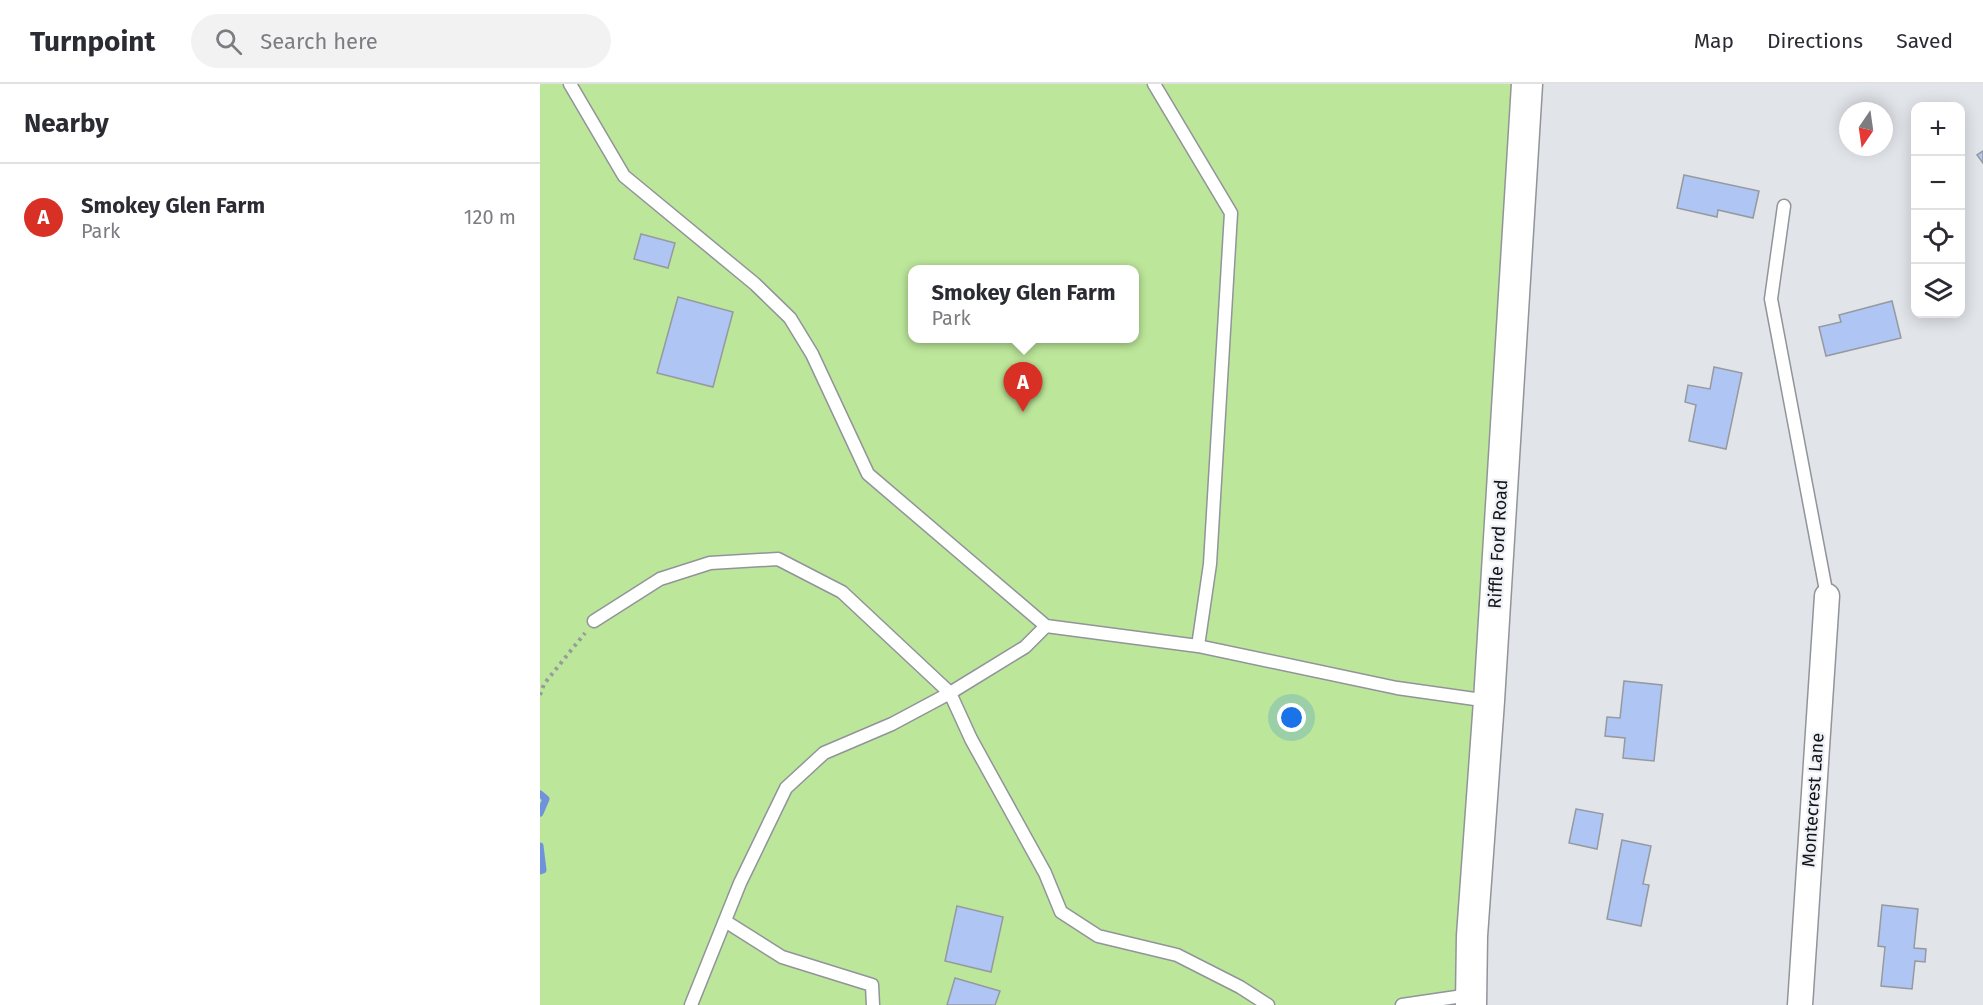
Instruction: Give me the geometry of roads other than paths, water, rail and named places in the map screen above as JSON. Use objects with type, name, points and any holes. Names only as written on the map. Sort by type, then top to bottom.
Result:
[{"type":"street","name":"Riffle Ford Road","points":[[1471,1000],[1472,936],[1527,84]]},
{"type":"street","name":"Montecrest Lane","points":[[1800,1005],[1827,596]]},
{"type":"lane","points":[[570,84],[624,176],[755,284],[790,318],[812,354],[868,474],[1046,626],[1198,646],[1396,688],[1488,701]]},
{"type":"lane","points":[[1154,84],[1231,213],[1210,564],[1198,646]]},
{"type":"lane","points":[[1784,206],[1771,299],[1827,596]]},
{"type":"lane","points":[[594,621],[660,579],[710,563],[778,559],[842,591],[950,693],[971,739],[1045,873],[1061,912],[1098,936],[1177,955],[1240,987],[1268,1005]]},
{"type":"lane","points":[[692,1005],[740,883],[786,788],[824,753],[892,724],[950,693],[1025,647],[1046,626]]},
{"type":"lane","points":[[724,921],[782,957],[872,985],[873,1005]]},
{"type":"lane","points":[[1402,1005],[1471,1000]]},
{"type":"waterway","points":[[540,794],[546,799],[540,813]]},
{"type":"waterway","points":[[540,846],[543,870],[540,871]]},
{"type":"place","name":"Smokey Glen Farm","points":[[1023,412]]}]
